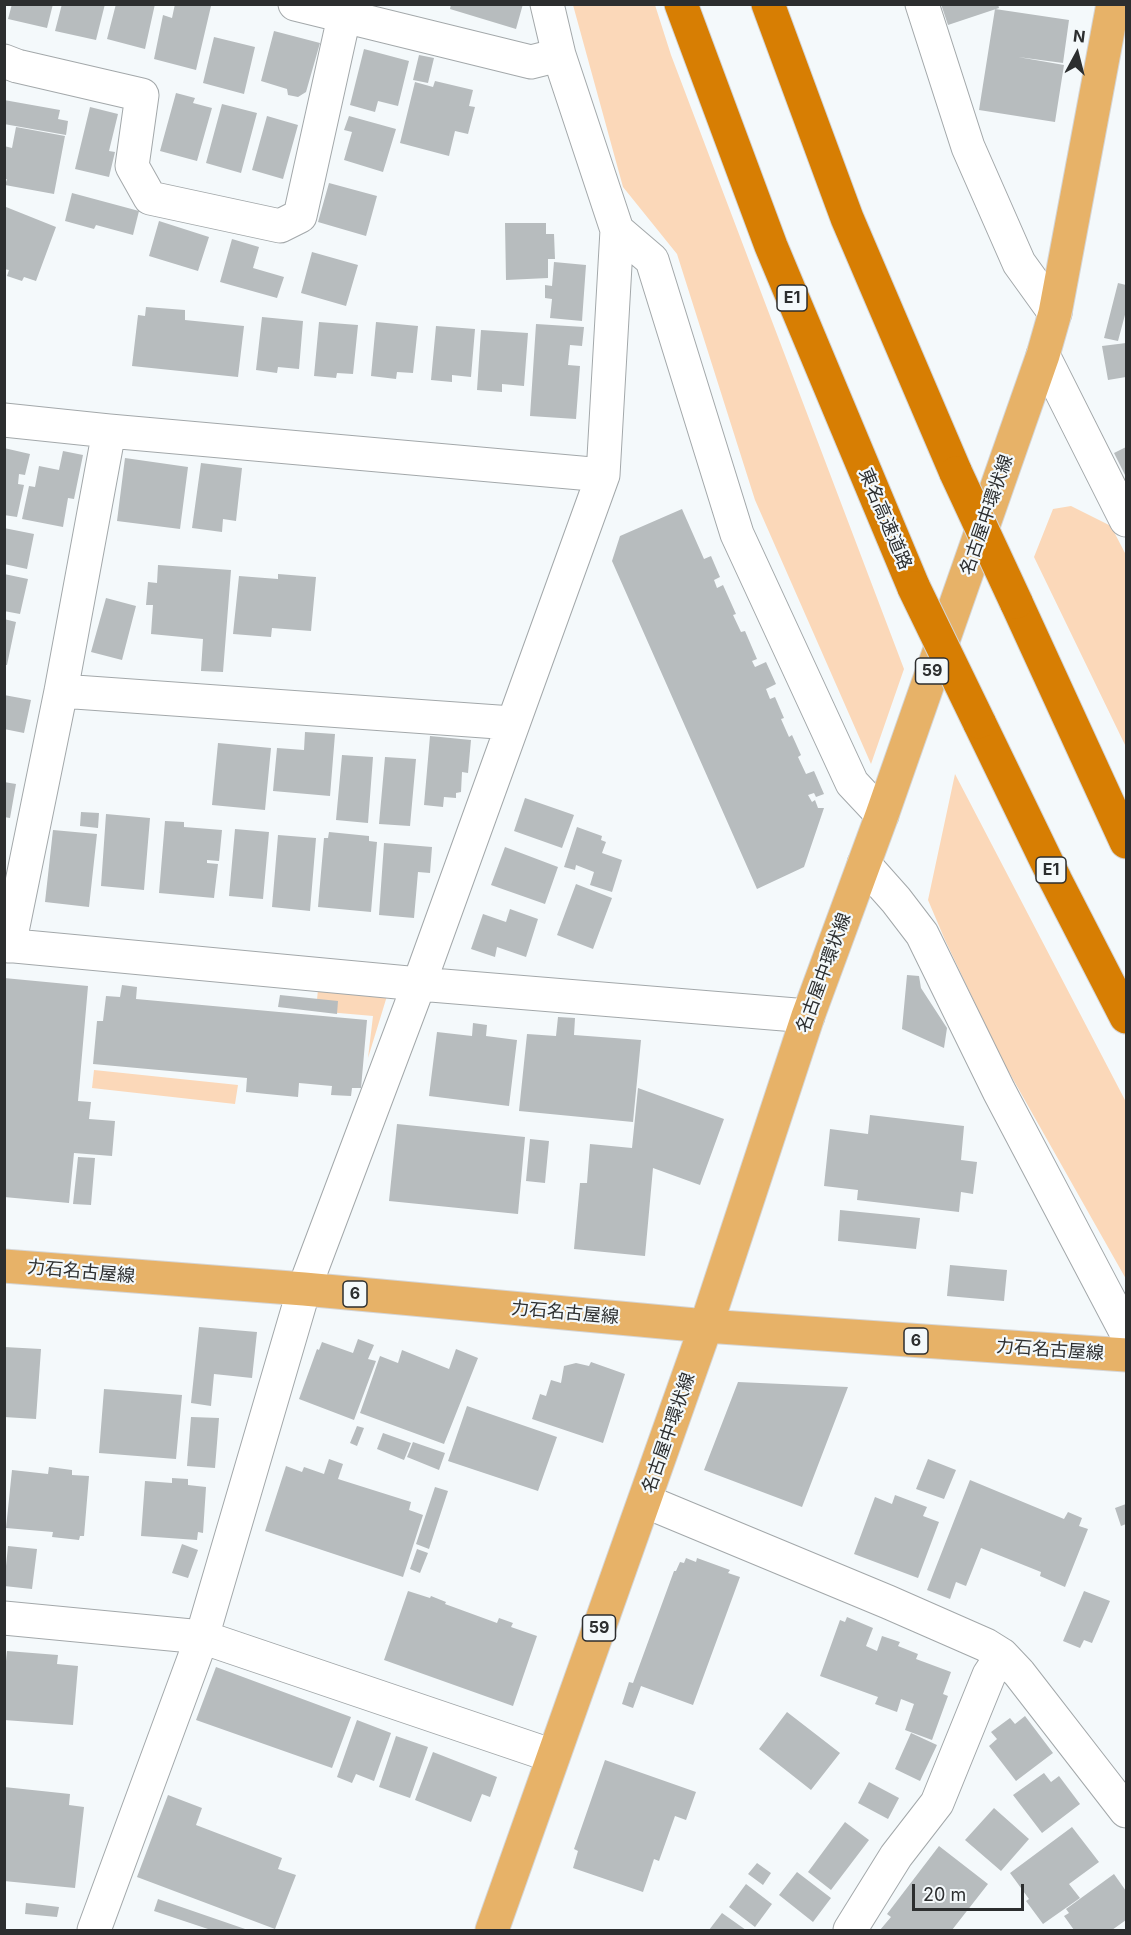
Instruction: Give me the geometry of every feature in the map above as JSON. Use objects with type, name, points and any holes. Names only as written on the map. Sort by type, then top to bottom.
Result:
[{"type":"highway","name":"東名高速道路","points":[[681,4],[771,246],[914,588],[1056,880],[1126,1017]]},
{"type":"highway","points":[[768,4],[847,218],[956,473],[1126,842]]},
{"type":"main road","name":"名古屋中環状線","points":[[492,1930],[645,1501],[706,1326],[808,1016],[882,815],[1042,355],[1055,313],[1113,4]]},
{"type":"main road","name":"力石名古屋線","points":[[4,1266],[304,1289],[706,1326],[1126,1355]]},
{"type":"street","points":[[296,4],[531,62],[559,55]]},
{"type":"street","points":[[94,1930],[202,1637],[304,1289],[419,984],[603,475],[617,230],[559,55],[547,4]]},
{"type":"street","points":[[922,4],[968,147],[1019,263],[1055,313]]},
{"type":"street","points":[[4,61],[142,95],[132,166],[150,198],[280,226],[300,216],[344,17]]},
{"type":"street","points":[[617,230],[652,260],[738,534],[852,783],[882,815]]},
{"type":"street","points":[[1042,355],[1126,520]]},
{"type":"street","points":[[4,420],[603,475]]},
{"type":"street","points":[[108,431],[61,691],[7,946],[419,984],[808,1016]]},
{"type":"street","points":[[61,691],[512,723]]},
{"type":"street","points":[[864,864],[922,934],[999,1090],[1126,1332]]},
{"type":"street","points":[[645,1501],[888,1602],[986,1645],[1002,1655],[1019,1673],[1126,1811]]},
{"type":"street","points":[[4,1618],[202,1637],[553,1756]]},
{"type":"street","points":[[850,1930],[896,1856],[937,1803],[989,1675],[1002,1655]]},
{"type":"shaded area","points":[[573,5],[655,5],[671,55],[904,669],[871,764],[755,500],[677,254],[623,187]]},
{"type":"shaded area","points":[[1071,506],[1111,526],[1126,555],[1126,747],[1034,557],[1053,509]]},
{"type":"shaded area","points":[[955,774],[1126,1102],[1126,1279],[1001,1058],[928,900]]},
{"type":"shaded area","points":[[318,989],[387,996],[368,1058],[373,1016],[316,1011]]},
{"type":"shaded area","points":[[94,1070],[238,1085],[235,1104],[92,1088]]},
{"type":"building","points":[[12,4],[53,4],[47,28],[8,19]]},
{"type":"building","points":[[62,4],[105,4],[96,40],[55,31]]},
{"type":"building","points":[[116,4],[155,4],[145,49],[107,39]]},
{"type":"building","points":[[175,4],[211,6],[196,70],[154,59],[163,15],[172,18]]},
{"type":"building","points":[[451,4],[523,4],[516,29],[450,9]]},
{"type":"building","points":[[941,4],[998,4],[999,8],[948,25]]},
{"type":"building","points":[[995,9],[1069,20],[1063,63],[1018,57],[1064,65],[1055,122],[979,110]]},
{"type":"building","points":[[274,31],[320,43],[306,92],[298,97],[288,95],[287,89],[261,81]]},
{"type":"building","points":[[214,37],[255,47],[244,94],[203,83]]},
{"type":"building","points":[[364,49],[409,61],[398,106],[378,101],[375,112],[350,105]]},
{"type":"building","points":[[419,55],[434,58],[428,83],[413,80]]},
{"type":"building","points":[[435,81],[473,90],[469,106],[475,107],[468,134],[455,131],[449,156],[400,143],[415,82],[433,87]]},
{"type":"building","points":[[176,93],[195,98],[193,103],[212,108],[197,161],[160,151]]},
{"type":"building","points":[[4,100],[60,110],[58,119],[68,121],[66,135],[4,124]]},
{"type":"building","points":[[222,104],[257,113],[241,173],[206,163]]},
{"type":"building","points":[[90,107],[118,114],[109,151],[115,152],[109,177],[75,169]]},
{"type":"building","points":[[267,116],[298,125],[283,179],[252,170]]},
{"type":"building","points":[[349,116],[396,129],[383,172],[344,160],[352,132],[344,130]]},
{"type":"building","points":[[16,127],[65,136],[54,194],[5,185],[7,179],[4,179],[4,146],[12,148]]},
{"type":"building","points":[[329,183],[377,196],[366,236],[318,222]]},
{"type":"building","points":[[72,193],[139,211],[133,235],[96,225],[94,229],[65,221]]},
{"type":"building","points":[[6,207],[56,227],[36,281],[24,277],[22,281],[7,276],[9,270],[4,269],[4,212]]},
{"type":"building","points":[[159,221],[209,237],[198,271],[149,256]]},
{"type":"building","points":[[505,223],[546,223],[546,234],[554,234],[555,259],[548,259],[548,278],[506,280]]},
{"type":"building","points":[[232,239],[259,247],[253,268],[284,277],[277,298],[220,282]]},
{"type":"building","points":[[312,252],[358,265],[346,306],[301,293]]},
{"type":"building","points":[[554,262],[586,265],[582,321],[550,318],[552,299],[545,298],[545,285],[552,286]]},
{"type":"building","points":[[1118,283],[1126,285],[1126,311],[1118,341],[1104,338]]},
{"type":"building","points":[[146,307],[185,310],[185,320],[244,326],[238,377],[132,366],[138,315],[145,316]]},
{"type":"building","points":[[262,317],[303,321],[299,369],[278,367],[277,373],[256,370]]},
{"type":"building","points":[[319,322],[358,325],[353,374],[337,373],[336,378],[314,376]]},
{"type":"building","points":[[376,322],[418,326],[413,373],[397,372],[396,379],[371,376]]},
{"type":"building","points":[[536,324],[584,327],[582,346],[570,345],[568,365],[580,366],[576,419],[530,416]]},
{"type":"building","points":[[436,326],[475,329],[471,377],[452,375],[452,382],[431,380]]},
{"type":"building","points":[[481,330],[528,333],[524,386],[502,384],[502,392],[477,390]]},
{"type":"building","points":[[1126,343],[1126,377],[1108,380],[1102,346]]},
{"type":"building","points":[[1126,447],[1126,477],[1114,453]]},
{"type":"building","points":[[4,448],[30,454],[25,475],[19,474],[18,484],[24,485],[17,517],[4,515]]},
{"type":"building","points":[[63,451],[83,455],[74,499],[68,498],[63,527],[22,519],[29,486],[35,487],[39,466],[59,470]]},
{"type":"building","points":[[125,458],[188,467],[180,529],[117,521]]},
{"type":"building","points":[[201,463],[242,468],[236,521],[223,519],[222,532],[192,528]]},
{"type":"building","points":[[682,509],[704,559],[711,556],[720,577],[714,580],[717,588],[723,585],[736,614],[733,615],[741,632],[745,631],[757,659],[752,661],[755,667],[766,662],[776,684],[766,689],[770,699],[775,697],[784,718],[781,719],[789,737],[792,735],[806,774],[814,771],[824,794],[816,797],[814,793],[808,795],[812,802],[815,800],[818,808],[824,808],[804,867],[757,889],[612,561],[620,536]]},
{"type":"building","points":[[4,528],[34,534],[27,569],[4,564]]},
{"type":"building","points":[[158,565],[231,570],[223,672],[201,671],[203,639],[151,634],[153,605],[146,605],[148,582],[157,583]]},
{"type":"building","points":[[4,574],[28,579],[20,614],[4,611]]},
{"type":"building","points":[[278,574],[316,577],[311,631],[272,628],[271,637],[233,634],[239,576],[278,579]]},
{"type":"building","points":[[106,598],[136,606],[122,660],[91,652]]},
{"type":"building","points":[[4,619],[16,622],[7,665],[4,665]]},
{"type":"building","points":[[4,695],[31,700],[24,733],[4,729]]},
{"type":"building","points":[[305,732],[335,734],[330,796],[273,791],[277,748],[304,750]]},
{"type":"building","points":[[430,736],[471,740],[468,773],[462,772],[461,792],[456,793],[456,798],[444,797],[443,807],[424,805]]},
{"type":"building","points":[[218,743],[271,748],[265,810],[212,805]]},
{"type":"building","points":[[342,755],[373,757],[368,823],[336,820]]},
{"type":"building","points":[[385,757],[416,759],[410,826],[379,824]]},
{"type":"building","points":[[4,782],[16,784],[10,818],[4,817]]},
{"type":"building","points":[[525,798],[574,815],[562,848],[514,831]]},
{"type":"building","points":[[81,812],[99,813],[98,828],[80,826]]},
{"type":"building","points":[[106,814],[150,818],[144,890],[101,886]]},
{"type":"building","points":[[165,821],[184,822],[184,827],[222,830],[219,861],[207,860],[207,863],[218,864],[214,898],[159,893]]},
{"type":"building","points":[[577,827],[602,836],[601,840],[606,842],[602,853],[622,860],[612,892],[590,885],[594,872],[576,865],[575,870],[564,867]]},
{"type":"building","points":[[235,829],[269,832],[263,899],[229,896]]},
{"type":"building","points":[[53,830],[97,834],[89,907],[45,902]]},
{"type":"building","points":[[329,832],[369,836],[369,841],[377,842],[371,912],[318,907],[324,838],[328,838]]},
{"type":"building","points":[[278,835],[316,838],[310,911],[272,907]]},
{"type":"building","points":[[384,843],[432,847],[430,873],[418,872],[414,918],[379,915]]},
{"type":"building","points":[[505,847],[558,867],[545,904],[491,885]]},
{"type":"building","points":[[576,884],[612,898],[593,949],[557,935]]},
{"type":"building","points":[[510,909],[538,919],[526,957],[497,947],[495,957],[471,949],[483,914],[506,922]]},
{"type":"building","points":[[907,975],[919,976],[921,988],[947,1028],[944,1048],[902,1029]]},
{"type":"building","points":[[4,978],[88,986],[78,1101],[91,1102],[89,1119],[115,1121],[112,1156],[74,1153],[69,1203],[4,1197]]},
{"type":"building","points":[[122,985],[137,987],[136,999],[367,1020],[361,1088],[352,1088],[351,1096],[331,1095],[332,1086],[299,1083],[298,1097],[246,1092],[247,1078],[93,1064],[97,1021],[103,1021],[106,996],[120,997]]},
{"type":"building","points":[[280,995],[338,1001],[337,1014],[278,1007]]},
{"type":"building","points":[[558,1017],[575,1018],[574,1035],[641,1040],[633,1122],[519,1111],[527,1034],[556,1036]]},
{"type":"building","points":[[473,1023],[487,1025],[486,1036],[517,1040],[509,1106],[429,1096],[437,1032],[472,1036]]},
{"type":"building","points":[[638,1088],[724,1119],[700,1185],[653,1168],[645,1256],[574,1249],[580,1183],[587,1183],[590,1144],[632,1148]]},
{"type":"building","points":[[870,1115],[964,1126],[961,1160],[977,1162],[973,1194],[961,1192],[959,1212],[857,1200],[858,1190],[824,1186],[830,1129],[868,1134]]},
{"type":"building","points":[[397,1124],[525,1137],[518,1214],[389,1201]]},
{"type":"building","points":[[530,1139],[549,1141],[545,1183],[526,1181]]},
{"type":"building","points":[[78,1157],[95,1158],[91,1205],[73,1204]]},
{"type":"building","points":[[840,1210],[920,1218],[916,1249],[838,1241]]},
{"type":"building","points":[[950,1265],[1007,1270],[1004,1301],[947,1296]]},
{"type":"building","points":[[199,1327],[257,1332],[252,1378],[214,1374],[211,1406],[191,1403]]},
{"type":"building","points":[[358,1339],[374,1345],[368,1359],[376,1361],[354,1420],[299,1399],[317,1349],[319,1350],[322,1342],[353,1353]]},
{"type":"building","points":[[4,1347],[41,1349],[36,1419],[4,1417]]},
{"type":"building","points":[[456,1349],[478,1358],[444,1444],[360,1413],[380,1356],[398,1363],[402,1350],[449,1369]]},
{"type":"building","points":[[591,1362],[625,1374],[603,1443],[532,1419],[540,1394],[546,1396],[551,1380],[561,1383],[564,1366],[576,1363],[589,1366]]},
{"type":"building","points":[[738,1382],[848,1387],[802,1507],[704,1470]]},
{"type":"building","points":[[104,1389],[182,1395],[176,1459],[99,1453]]},
{"type":"building","points":[[467,1406],[557,1437],[538,1491],[448,1461]]},
{"type":"building","points":[[191,1417],[219,1418],[215,1468],[187,1466]]},
{"type":"building","points":[[357,1426],[364,1428],[357,1446],[350,1443]]},
{"type":"building","points":[[383,1433],[411,1443],[404,1460],[377,1449]]},
{"type":"building","points":[[413,1442],[445,1453],[439,1470],[407,1457]]},
{"type":"building","points":[[329,1459],[343,1464],[338,1479],[411,1502],[409,1510],[423,1515],[403,1577],[265,1531],[286,1466],[302,1472],[304,1467],[324,1474]]},
{"type":"building","points":[[928,1459],[956,1470],[944,1499],[916,1489]]},
{"type":"building","points":[[49,1467],[72,1470],[72,1475],[89,1476],[84,1536],[80,1536],[79,1540],[52,1537],[53,1532],[6,1528],[12,1470],[48,1474]]},
{"type":"building","points":[[172,1478],[188,1479],[188,1485],[206,1487],[203,1533],[198,1532],[197,1540],[141,1536],[145,1481],[172,1483]]},
{"type":"building","points":[[970,1480],[1064,1519],[1068,1512],[1082,1518],[1079,1526],[1088,1529],[1065,1587],[1040,1576],[1041,1572],[981,1548],[966,1586],[956,1582],[950,1599],[927,1590]]},
{"type":"building","points":[[435,1487],[448,1491],[429,1549],[416,1544]]},
{"type":"building","points":[[895,1495],[927,1507],[923,1516],[939,1522],[918,1578],[854,1554],[875,1497],[892,1504]]},
{"type":"building","points":[[1126,1504],[1126,1524],[1121,1526],[1115,1508]]},
{"type":"building","points":[[182,1544],[198,1550],[188,1578],[172,1573]]},
{"type":"building","points":[[8,1546],[37,1549],[32,1589],[4,1586]]},
{"type":"building","points":[[417,1549],[428,1553],[420,1573],[410,1569]]},
{"type":"building","points":[[686,1558],[696,1562],[697,1558],[730,1570],[728,1573],[740,1577],[693,1705],[641,1686],[633,1708],[622,1704],[629,1682],[633,1683],[674,1571],[680,1562],[684,1563]]},
{"type":"building","points":[[408,1591],[430,1598],[431,1596],[446,1602],[445,1604],[497,1623],[499,1618],[513,1623],[511,1627],[537,1636],[513,1706],[384,1660]]},
{"type":"building","points":[[1084,1591],[1110,1601],[1092,1643],[1084,1640],[1080,1648],[1063,1641]]},
{"type":"building","points":[[847,1617],[873,1628],[866,1646],[877,1651],[882,1636],[900,1642],[898,1646],[918,1654],[916,1659],[951,1672],[943,1694],[948,1696],[932,1740],[905,1730],[914,1704],[901,1699],[897,1712],[875,1704],[878,1697],[820,1676],[840,1620],[845,1622]]},
{"type":"building","points":[[7,1651],[58,1655],[57,1664],[78,1666],[73,1725],[4,1720],[4,1661],[6,1661]]},
{"type":"building","points":[[216,1667],[351,1717],[332,1768],[196,1720]]},
{"type":"building","points":[[787,1712],[840,1753],[811,1790],[759,1749]]},
{"type":"building","points":[[1025,1716],[1053,1753],[1016,1781],[989,1746],[997,1739],[991,1732],[1010,1718],[1015,1724]]},
{"type":"building","points":[[357,1720],[391,1733],[374,1781],[356,1774],[352,1783],[337,1777]]},
{"type":"building","points":[[911,1733],[937,1745],[920,1781],[895,1769]]},
{"type":"building","points":[[396,1736],[428,1747],[410,1798],[379,1787]]},
{"type":"building","points":[[433,1752],[497,1777],[490,1797],[482,1794],[471,1822],[415,1800]]},
{"type":"building","points":[[605,1760],[696,1792],[686,1820],[675,1816],[659,1861],[654,1859],[643,1892],[573,1868],[578,1851],[574,1849]]},
{"type":"building","points":[[1044,1773],[1051,1782],[1059,1776],[1080,1804],[1042,1833],[1013,1795]]},
{"type":"building","points":[[869,1782],[899,1798],[888,1819],[858,1803]]},
{"type":"building","points":[[4,1787],[70,1794],[69,1805],[84,1807],[75,1888],[4,1881]]},
{"type":"building","points":[[168,1795],[202,1808],[196,1825],[282,1858],[278,1869],[296,1875],[275,1929],[137,1877]]},
{"type":"building","points":[[994,1808],[1029,1839],[1001,1871],[965,1840]]},
{"type":"building","points":[[845,1822],[869,1840],[831,1890],[808,1872]]},
{"type":"building","points":[[1072,1827],[1099,1862],[1069,1884],[1080,1898],[1043,1924],[1026,1901],[1029,1899],[1010,1873]]},
{"type":"building","points":[[939,1846],[988,1884],[952,1930],[880,1930],[891,1917],[887,1914]]},
{"type":"building","points":[[757,1863],[771,1873],[763,1885],[748,1874]]},
{"type":"building","points":[[797,1872],[831,1898],[813,1922],[779,1895]]},
{"type":"building","points":[[1114,1874],[1126,1891],[1126,1920],[1112,1930],[1074,1930],[1064,1916],[1069,1913],[1066,1909]]},
{"type":"building","points":[[746,1884],[772,1904],[755,1927],[729,1907]]},
{"type":"building","points":[[158,1899],[248,1930],[211,1930],[154,1911]]},
{"type":"building","points":[[26,1903],[59,1907],[57,1917],[25,1914]]},
{"type":"building","points":[[722,1913],[746,1930],[709,1930]]}]
